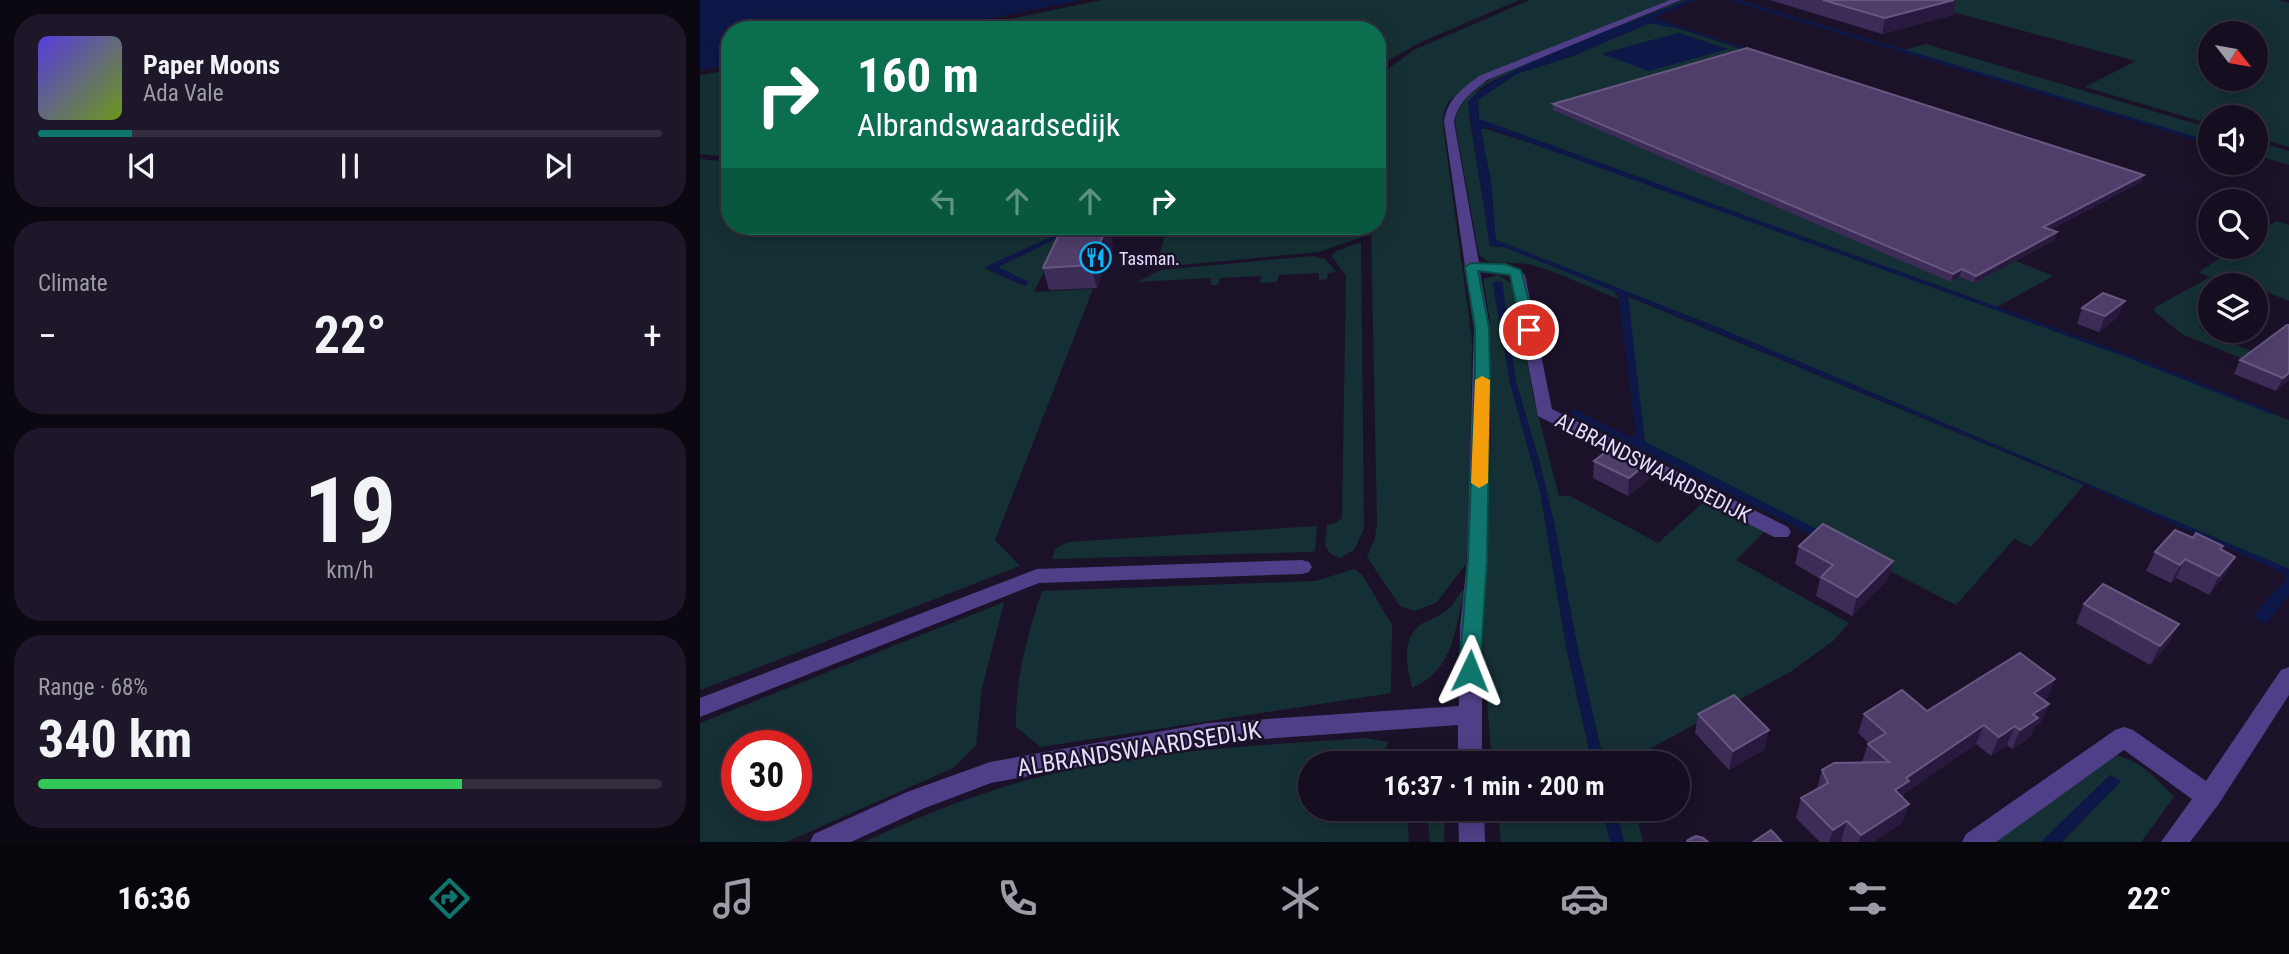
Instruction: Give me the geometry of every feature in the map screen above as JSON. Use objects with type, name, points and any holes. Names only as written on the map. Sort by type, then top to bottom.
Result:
[{"type":"street","points":[[1470,751],[1471,628],[1477,560],[1482,328],[1449,122],[1451,109],[1460,96],[1494,72],[1677,0]]},
{"type":"street","name":"ALBRANDSWAARDSEDIJK","points":[[1471,267],[1505,268],[1518,275],[1544,412],[1781,532]]},
{"type":"street","points":[[700,708],[1037,576],[1302,567]]},
{"type":"street","points":[[2174,842],[2209,797],[2289,676]]},
{"type":"street","name":"ALBRANDSWAARDSEDIJK","points":[[823,842],[916,800],[990,773],[1208,733],[1391,718],[1469,715]]},
{"type":"street","points":[[1975,842],[2124,737],[2209,797]]},
{"type":"street","points":[[1471,821],[1472,842]]},
{"type":"green space","points":[[1102,0],[1519,0],[1419,43],[1386,62],[1386,21],[1000,21]]},
{"type":"green space","points":[[1530,0],[1671,0],[1477,78],[1449,101],[1444,111],[1443,125],[1472,341],[1469,532],[1466,564],[1436,603],[1414,611],[1400,606],[1367,557],[1375,538],[1377,523],[1371,235],[1386,235],[1386,70],[1414,50]]},
{"type":"green space","points":[[1688,0],[1496,79],[1478,90],[1469,114],[1490,246],[1504,247],[1614,290],[1619,299],[1543,268],[1484,259],[1479,255],[1455,123],[1465,99],[1477,87],[1500,74]]},
{"type":"green space","points":[[1908,0],[2279,0],[2289,3],[2289,147],[2268,141],[2268,105],[2198,105],[2198,120],[2085,87],[2136,61]]},
{"type":"green space","points":[[1650,23],[1680,29],[1745,50],[1959,277],[1974,283],[2016,261],[2053,276],[1997,307],[1479,119],[1478,100],[1516,74],[1570,57]],"holes":[[[1679,33],[1726,49],[1603,54]]]},
{"type":"green space","points":[[1926,44],[2198,124],[2198,137],[1903,50]]},
{"type":"green space","points":[[721,72],[721,156],[700,154],[700,75]]},
{"type":"green space","points":[[1483,128],[1549,149],[2129,358],[2289,420],[2289,569],[1717,327],[1495,240],[1491,182],[1481,130]]},
{"type":"green space","points":[[2268,145],[2289,151],[2289,165],[2268,159]]},
{"type":"green space","points":[[700,159],[721,161],[721,235],[1056,235],[986,269],[1024,286],[998,267],[1064,235],[1114,235],[1060,240],[1034,292],[1093,289],[995,540],[1020,566],[700,690]]},
{"type":"green space","points":[[2276,221],[2289,225],[2289,301],[2268,293],[2268,273],[2199,272],[2219,259],[2268,259],[2268,227]]},
{"type":"green space","points":[[1165,235],[1362,235],[1319,252],[1169,266],[1158,262]]},
{"type":"green space","points":[[1361,242],[1364,528],[1354,550],[1340,558],[1331,554],[1325,546],[1327,525],[1342,518],[1346,276],[1332,256],[1336,251]]},
{"type":"green space","points":[[1313,256],[1325,259],[1336,272],[1328,273],[1327,279],[1319,280],[1319,273],[1279,275],[1277,282],[1260,283],[1261,276],[1220,278],[1218,285],[1211,285],[1211,278],[1137,282],[1161,270]]},
{"type":"green space","points":[[1498,275],[1513,285],[1533,395],[1559,496],[1570,496],[1658,543],[1705,501],[1765,531],[1736,560],[1849,623],[1833,641],[1790,672],[1646,751],[1601,751],[1577,645],[1554,522],[1516,382],[1502,282],[1495,282],[1510,383],[1540,491],[1567,651],[1589,751],[1491,751],[1483,653],[1491,440],[1490,320],[1483,279]]},
{"type":"green space","points":[[2198,284],[2198,341],[2182,334],[2155,312],[2154,308]]},
{"type":"green space","points":[[1626,296],[2084,485],[2031,547],[2014,539],[1956,605],[1886,569],[1885,564],[1645,442]]},
{"type":"green space","points":[[2204,343],[2232,343],[2289,366],[2289,378]]},
{"type":"green space","points":[[1317,526],[1315,551],[1311,552],[1052,559],[1055,549],[1068,542]]},
{"type":"green space","points":[[1355,569],[1363,576],[1392,625],[1391,693],[1041,747],[1016,727],[1023,658],[1042,591],[1315,581]]},
{"type":"green space","points":[[1465,589],[1455,633],[1445,659],[1426,680],[1412,688],[1407,653],[1411,636],[1423,623],[1447,610]]},
{"type":"green space","points":[[1004,602],[982,688],[976,745],[953,768],[786,842],[700,842],[700,723]]},
{"type":"green space","points":[[1366,738],[1388,742],[1385,751],[1298,751],[1298,821],[1408,821],[1409,842],[864,842],[967,799],[1048,775],[1111,762],[1256,746]]},
{"type":"green space","points":[[2119,756],[2143,767],[2174,797],[2141,842],[2062,842],[2121,781],[2110,775],[2041,842],[1994,842],[2113,757]]},
{"type":"green space","points":[[1428,821],[1445,821],[1444,842],[1430,842]]},
{"type":"green space","points":[[1498,821],[1605,821],[1610,842],[1501,842]]},
{"type":"green space","points":[[1619,821],[1638,821],[1643,842],[1624,842]]},
{"type":"shaded area","points":[[700,0],[1082,0],[976,21],[721,21],[721,66],[700,70]]},
{"type":"shaded area","points":[[1688,0],[1697,0],[1653,18],[2198,193],[1680,29],[1650,23],[1570,57],[1516,74],[1478,100],[1479,119],[2135,357],[2276,413],[2271,414],[2129,358],[1486,127],[1481,130],[1491,182],[1496,240],[1717,327],[2289,569],[2289,595],[2266,624],[2252,617],[2286,579],[2284,573],[2076,481],[1628,296],[1645,442],[1885,564],[1876,567],[1568,413],[1574,409],[1631,437],[1636,435],[1618,293],[1504,247],[1490,246],[1468,103],[1481,90],[1505,76],[1605,31]]},
{"type":"shaded area","points":[[1728,0],[1739,0],[2198,137],[2198,140]]},
{"type":"shaded area","points":[[1679,33],[1728,49],[1649,71],[1602,54]]},
{"type":"shaded area","points":[[1055,235],[1063,235],[998,267],[1029,282],[1025,286],[985,267]]},
{"type":"shaded area","points":[[1493,282],[1502,282],[1516,382],[1554,522],[1577,645],[1601,751],[1589,751],[1567,651],[1540,491],[1510,383]]},
{"type":"shaded area","points":[[2110,775],[2121,781],[2062,841],[2041,842]]},
{"type":"shaded area","points":[[1605,821],[1619,821],[1624,842],[1610,842]]},
{"type":"building","points":[[1823,0],[1954,0],[1885,18]]},
{"type":"building","points":[[1747,48],[2144,175],[2043,227],[2057,232],[1976,276],[1962,269],[1953,274],[1553,104]]},
{"type":"building","points":[[1059,235],[1103,235],[1091,265],[1043,268]]},
{"type":"building","points":[[2103,293],[2125,301],[2105,316],[2082,308]]},
{"type":"building","points":[[2289,325],[2289,373],[2283,378],[2240,360],[2263,343],[2268,343],[2268,339]]},
{"type":"building","points":[[1616,444],[1650,461],[1629,478],[1594,461]]},
{"type":"building","points":[[1823,524],[1893,561],[1857,597],[1821,577],[1833,565],[1799,546]]},
{"type":"building","points":[[2175,530],[2193,538],[2196,533],[2223,546],[2220,549],[2235,557],[2219,576],[2185,559],[2180,565],[2155,552]]},
{"type":"building","points":[[2103,584],[2179,624],[2160,646],[2084,604]]},
{"type":"building","points":[[2020,653],[2055,679],[2034,693],[2049,704],[2033,714],[2038,718],[2020,730],[2015,726],[1999,737],[1984,725],[1906,778],[1909,781],[1895,790],[1909,804],[1861,835],[1847,821],[1833,830],[1801,798],[1828,783],[1822,770],[1834,763],[1889,762],[1868,744],[1886,733],[1864,714],[1902,690],[1927,711]]},
{"type":"building","points":[[1734,695],[1769,730],[1733,751],[1698,714]]},
{"type":"building","points":[[1771,830],[1782,842],[1753,842]]},
{"type":"building","points":[[1696,836],[1703,838],[1708,842],[1687,842]]},
{"type":"slow traffic","points":[[1479,483],[1482,380]]},
{"type":"place","name":"Tasman.","points":[[1096,258]]},
{"type":"route","points":[[1470,671],[1477,560],[1483,372],[1482,328],[1471,267],[1505,268],[1516,272],[1529,330]]}]
